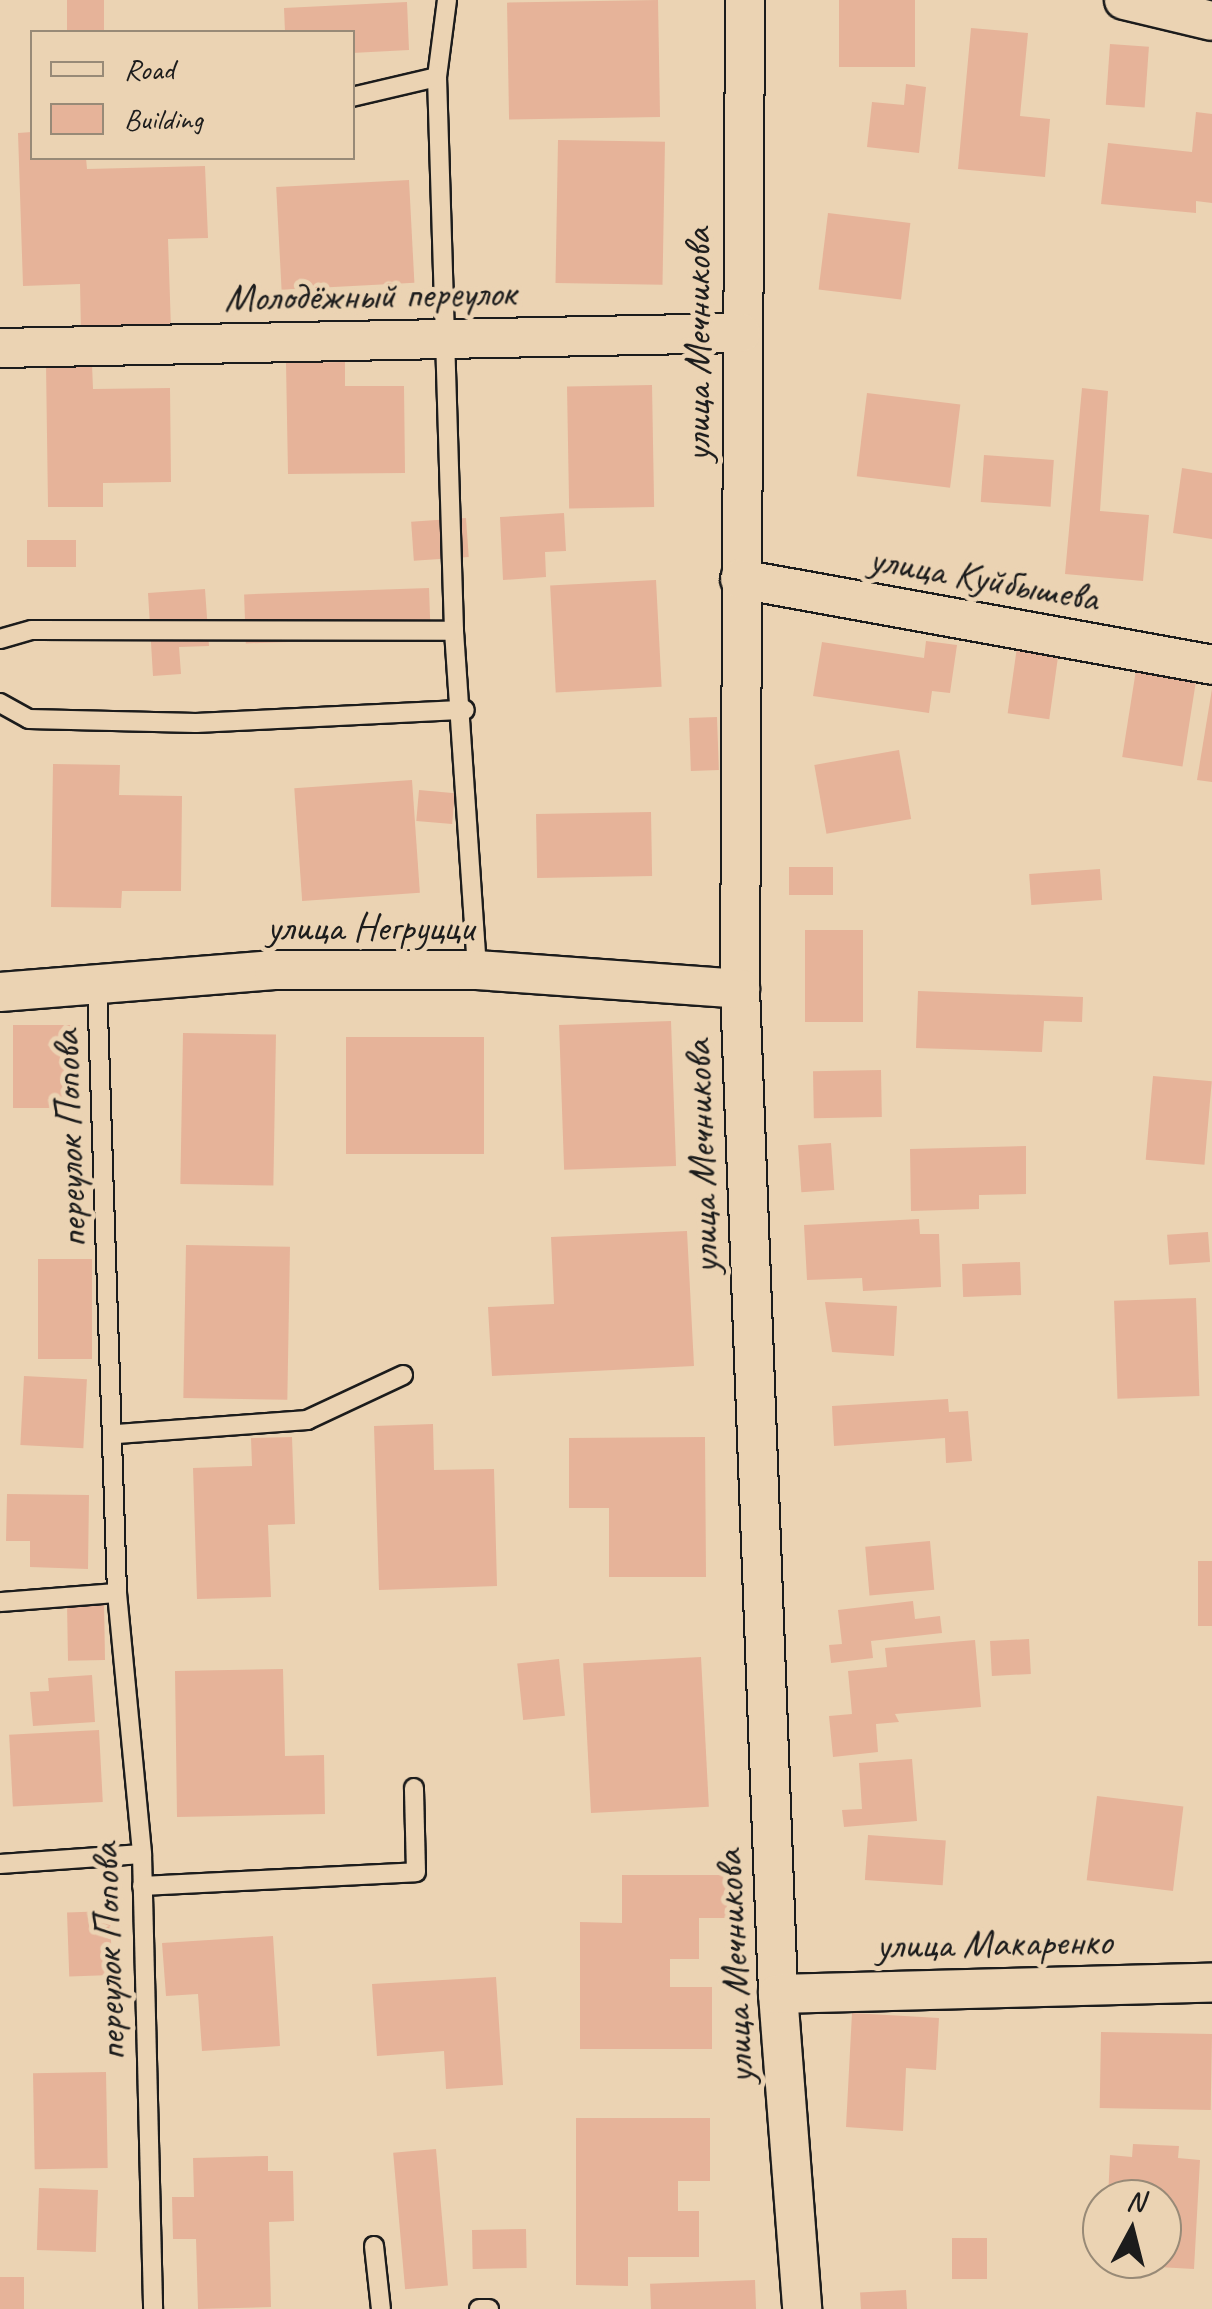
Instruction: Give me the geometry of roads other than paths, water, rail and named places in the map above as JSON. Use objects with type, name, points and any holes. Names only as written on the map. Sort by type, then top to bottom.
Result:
[{"type":"street","name":"улица Мечникова","points":[[745,0],[740,989],[778,1994],[802,2309]]},
{"type":"street","points":[[1124,0],[1212,22]]},
{"type":"street","name":"Молодёжный переулок","points":[[0,348],[741,334]]},
{"type":"street","name":"улица Куйбышева","points":[[740,579],[1212,665]]},
{"type":"street","name":"улица Негруцци","points":[[0,992],[98,982],[477,970],[740,989]]},
{"type":"street","name":"улица Макаренко","points":[[778,1994],[1212,1982]]},
{"type":"lane","points":[[446,0],[437,77],[451,338],[454,631],[464,710],[477,970]]},
{"type":"lane","points":[[355,96],[437,77]]},
{"type":"lane","points":[[0,640],[32,630],[454,631]]},
{"type":"lane","points":[[0,703],[29,719],[196,723],[464,710]]},
{"type":"lane","name":"переулок Попова","points":[[98,982],[116,1434],[117,1593],[142,1854],[154,2309]]},
{"type":"lane","points":[[116,1434],[308,1420],[403,1375]]},
{"type":"lane","points":[[0,1602],[117,1593]]},
{"type":"lane","points":[[142,1886],[416,1872],[414,1788]]},
{"type":"lane","points":[[0,1864],[142,1854]]},
{"type":"lane","points":[[374,2246],[381,2309]]},
{"type":"lane","points":[[478,2309],[490,2309]]}]
